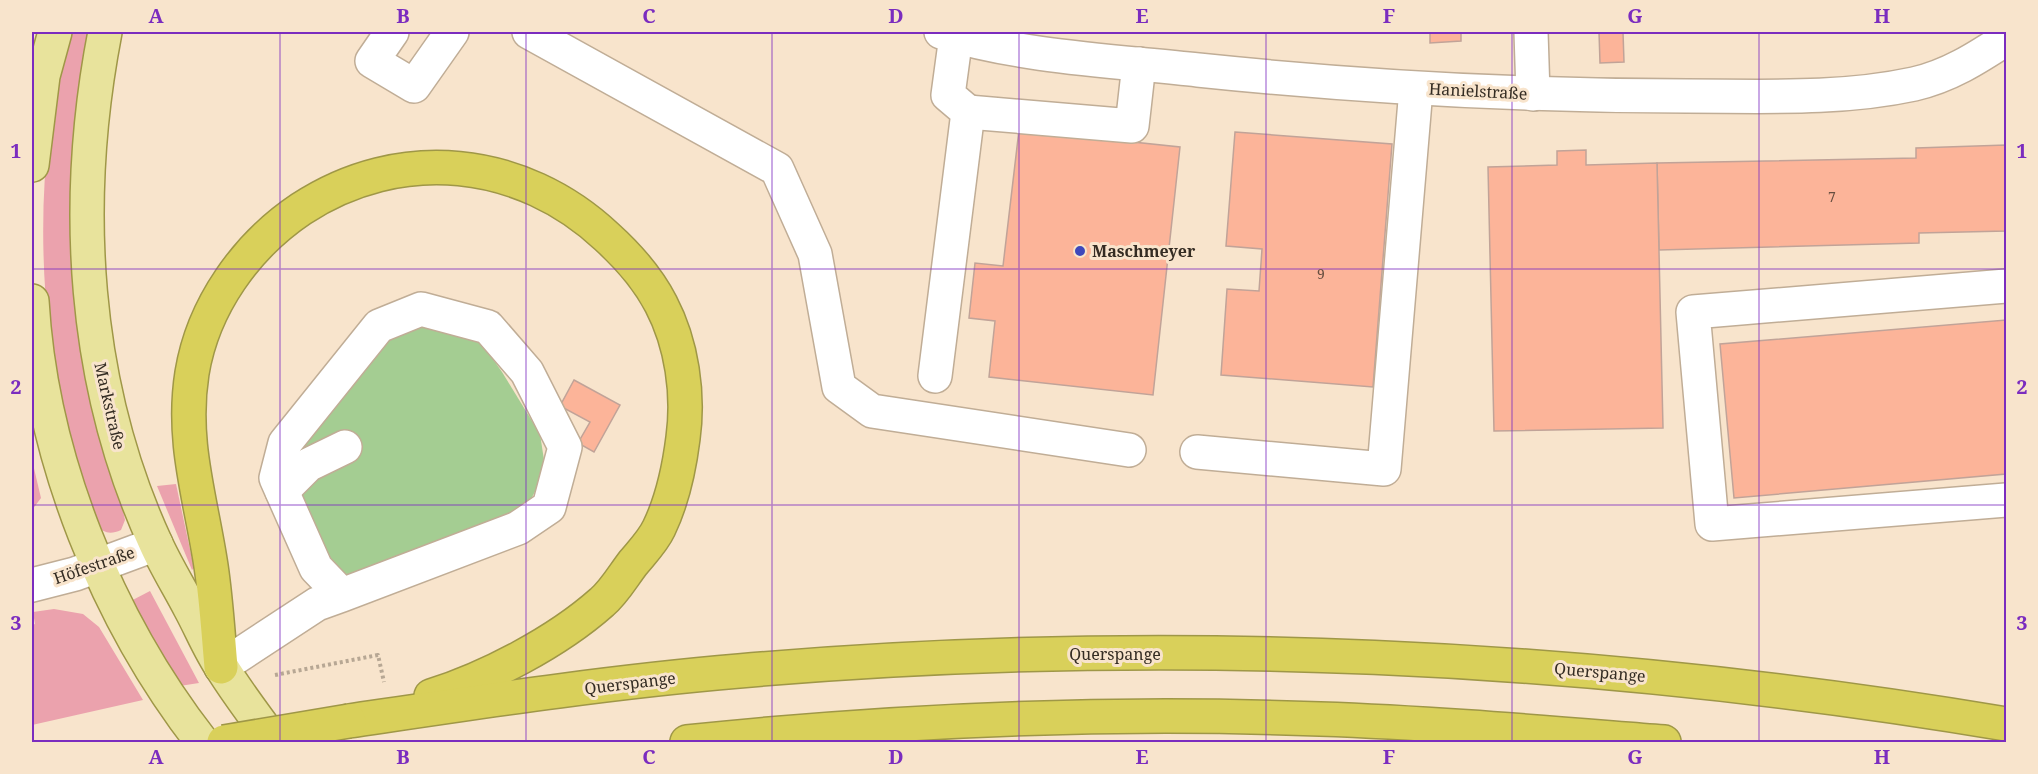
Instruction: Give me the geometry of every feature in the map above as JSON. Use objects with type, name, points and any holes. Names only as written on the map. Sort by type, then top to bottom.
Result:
[{"type":"highway","points":[[221,667],[211,566],[191,471],[188,406],[192,371],[200,339],[220,294],[249,253],[282,222],[321,196],[362,179],[406,169],[441,167],[477,170],[514,178],[546,192],[584,215],[630,258],[662,304],[676,344],[687,405],[679,477],[658,531],[603,601],[554,636],[502,666],[443,692],[349,721]]},
{"type":"highway","name":"Querspange","points":[[224,742],[506,698],[738,671],[988,657],[1231,653],[1449,660],[1605,672],[1838,698],[2007,723]]},
{"type":"highway","points":[[687,742],[919,724],[1156,718],[1319,719],[1506,729],[1664,742]]},
{"type":"main road","points":[[32,165],[43,76],[55,32]]},
{"type":"main road","name":"Markstraße","points":[[105,32],[96,80],[86,193],[91,309],[102,378],[123,458],[156,544],[221,667],[274,742]]},
{"type":"main road","points":[[32,301],[48,412],[74,503],[118,614],[149,667],[202,742]]},
{"type":"street","points":[[392,32],[372,61],[414,86],[452,32]]},
{"type":"street","points":[[528,32],[777,169],[815,254],[838,387],[872,411],[1129,450]]},
{"type":"street","points":[[1531,32],[1533,94]]},
{"type":"street","points":[[948,34],[948,95],[968,112],[1132,126],[1139,64]]},
{"type":"street","name":"Hanielstraße","points":[[948,34],[1079,44],[1139,64],[1416,89],[1533,94],[1790,96],[1873,91],[1917,83],[1958,69],[2007,39]]},
{"type":"street","points":[[1197,452],[1384,469],[1416,89]]},
{"type":"street","points":[[935,376],[968,112]]},
{"type":"street","points":[[2007,286],[1693,312],[1712,524],[2007,500]]},
{"type":"street","points":[[221,667],[317,604],[342,596],[518,528],[549,507],[565,447],[527,372],[488,327],[421,309],[379,326],[285,444],[276,478],[316,568],[342,596]]},
{"type":"street","points":[[282,491],[308,465],[345,447]]},
{"type":"street","name":"Höfestraße","points":[[32,585],[99,565],[156,544]]},
{"type":"path","points":[[304,669],[378,655],[388,710]]},
{"type":"shaded area","points":[[69,32],[93,32],[88,51],[118,487],[125,520],[121,530],[110,533],[96,525],[72,455],[61,412],[47,317],[43,221],[45,173],[58,78]]},
{"type":"shaded area","points":[[432,321],[479,339],[502,372],[540,434],[544,460],[541,480],[529,503],[507,521],[348,575],[329,562],[300,504],[297,448],[378,345],[403,328]]},
{"type":"shaded area","points":[[32,460],[41,498],[32,510]]},
{"type":"shaded area","points":[[176,484],[194,568],[192,570],[157,486]]},
{"type":"shaded area","points":[[150,591],[199,683],[173,687],[125,604]]},
{"type":"shaded area","points":[[54,609],[83,614],[99,627],[143,700],[32,725],[32,625],[35,624],[33,612]]},
{"type":"building","points":[[1430,32],[1461,32],[1461,41],[1430,43]]},
{"type":"building","points":[[1599,32],[1623,32],[1624,62],[1600,63]]},
{"type":"building","points":[[1019,130],[1180,147],[1153,395],[989,377],[995,321],[969,318],[975,263],[1003,266]]},
{"type":"building","points":[[1235,132],[1392,144],[1373,387],[1221,375],[1227,289],[1259,291],[1262,249],[1226,246]]},
{"type":"building","points":[[2006,145],[2006,231],[1919,233],[1919,243],[1659,250],[1657,163],[1916,158],[1916,148]]},
{"type":"building","points":[[1586,150],[1586,165],[1657,163],[1663,428],[1494,431],[1488,167],[1557,165],[1557,151]]},
{"type":"building","points":[[2006,320],[2006,474],[1734,498],[1720,344]]},
{"type":"building","points":[[574,380],[620,405],[594,452],[578,443],[590,422],[560,406]]},
{"type":"place","name":"Maschmeyer","points":[[1080,251]]}]
